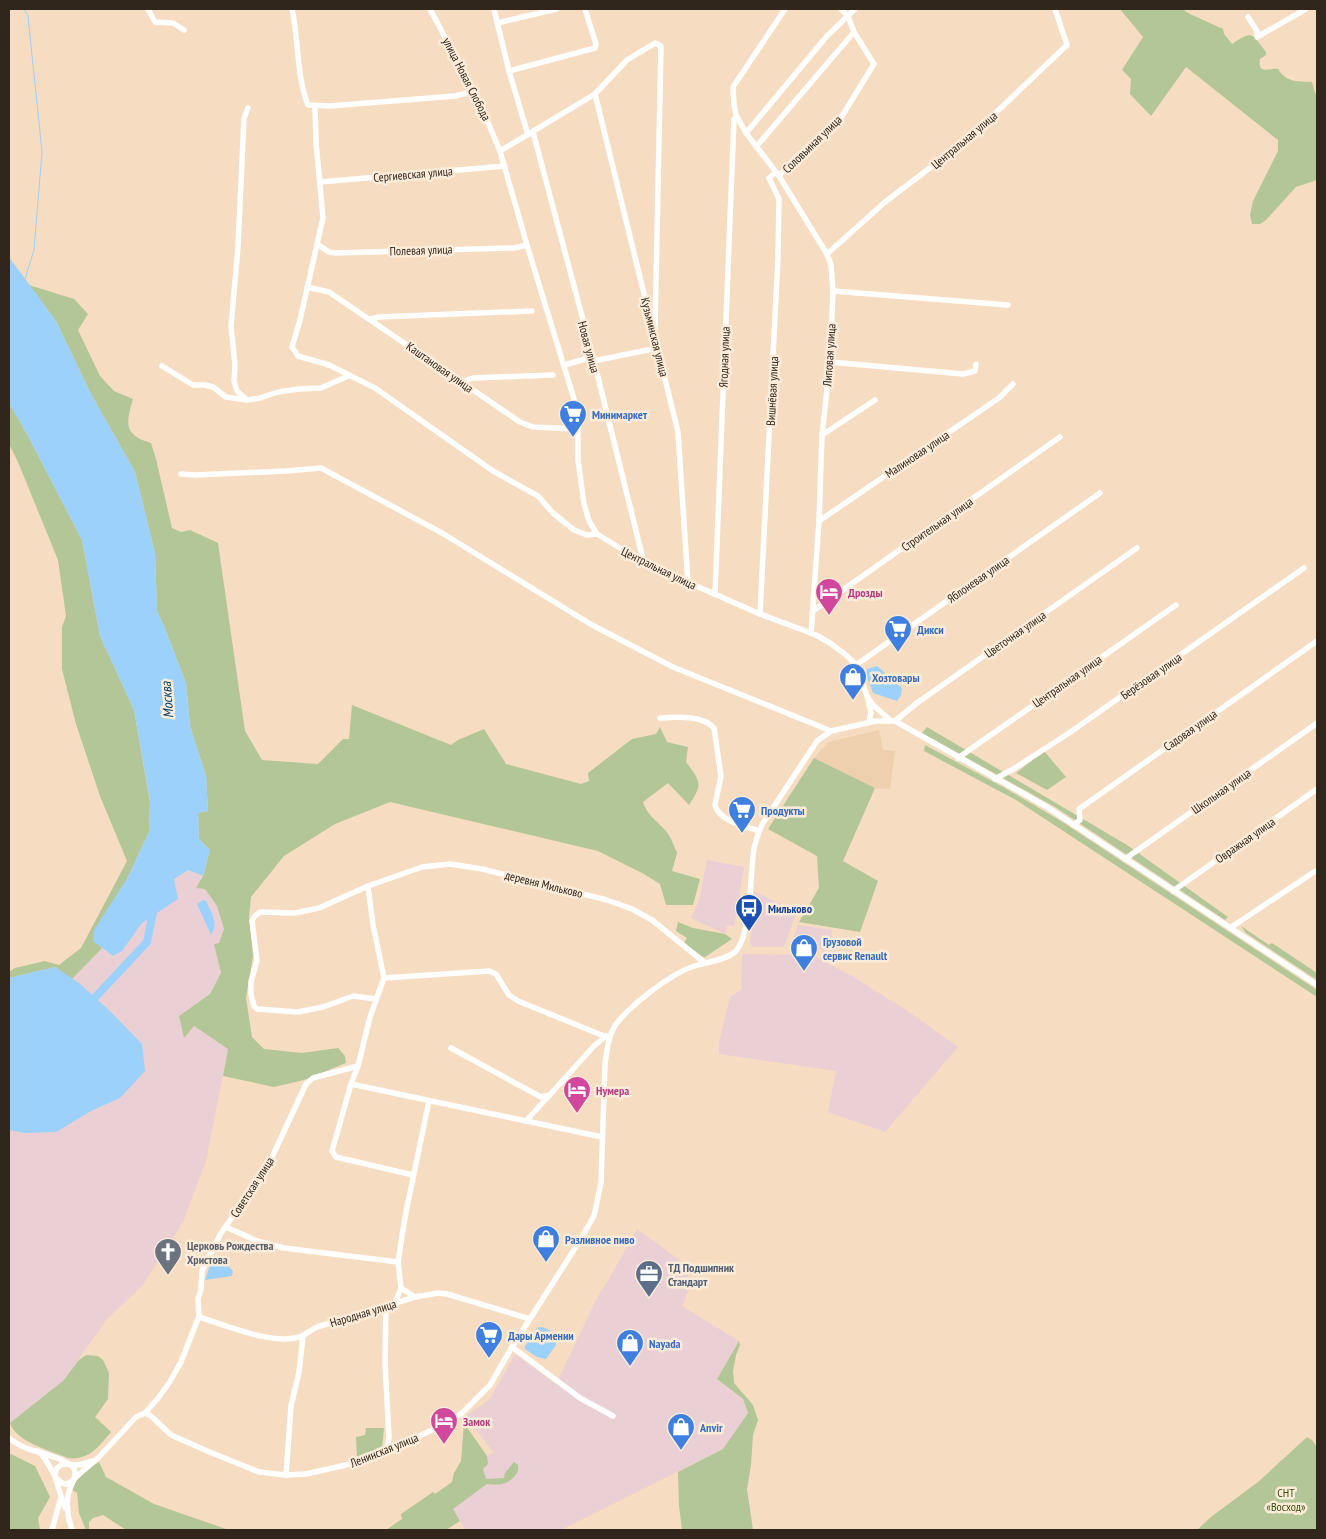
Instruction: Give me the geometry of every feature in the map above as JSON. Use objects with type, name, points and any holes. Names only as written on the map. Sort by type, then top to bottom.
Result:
[{"type":"street","points":[[148,9],[155,22],[173,23],[184,30]]},
{"type":"street","points":[[292,9],[296,25],[300,80],[308,105],[455,96],[474,91]]},
{"type":"street","name":"улица Новая Слобода","points":[[430,9],[474,91],[500,151]]},
{"type":"street","name":"Новая улица","points":[[494,9],[509,71],[530,134],[592,359],[644,563]]},
{"type":"street","points":[[498,23],[557,9]]},
{"type":"street","points":[[509,71],[593,50],[596,44],[585,9]]},
{"type":"street","name":"Липовая улица","points":[[785,9],[733,87],[736,115],[746,133],[777,175],[828,254],[831,265],[833,291],[830,362],[822,435],[819,521],[811,633]]},
{"type":"street","name":"Соловьиная улица","points":[[777,175],[842,116],[874,64],[854,32],[848,16],[841,9]]},
{"type":"street","points":[[746,133],[826,36],[855,9]]},
{"type":"street","name":"Центральная улица","points":[[828,254],[885,202],[952,151],[985,123],[1067,45],[1054,9]]},
{"type":"street","points":[[1248,16],[1257,31],[1257,37],[1306,9]]},
{"type":"street","points":[[756,147],[854,32]]},
{"type":"street","points":[[315,106],[316,142],[323,218],[300,320],[294,336],[292,347],[294,352],[298,356],[329,365],[375,388],[508,480],[538,496],[574,530],[587,534],[597,534],[589,520],[584,504],[578,460],[578,429],[574,399],[565,365],[526,246],[500,151],[595,94],[627,60],[655,42],[661,46],[655,338]]},
{"type":"street","name":"Кузьминская улица","points":[[595,94],[678,432],[688,583]]},
{"type":"street","points":[[246,400],[237,391],[234,380],[235,365],[231,326],[238,247],[244,118],[248,108]]},
{"type":"street","name":"Ягодная улица","points":[[715,594],[734,119]]},
{"type":"street","name":"Сергиевская улица","points":[[320,182],[505,166]]},
{"type":"street","name":"Вишнёвая улица","points":[[760,614],[778,257],[779,199],[769,178],[777,175]]},
{"type":"street","name":"Полевая улица","points":[[317,244],[329,252],[335,253],[514,248],[526,246]]},
{"type":"street","name":"Каштановая улица","points":[[307,287],[329,292],[526,425],[578,429]]},
{"type":"street","points":[[833,291],[1008,304]]},
{"type":"street","points":[[371,319],[379,317],[532,312]]},
{"type":"street","points":[[565,365],[657,348]]},
{"type":"street","points":[[830,362],[963,374],[975,371],[976,364]]},
{"type":"street","points":[[162,366],[194,385],[205,385],[226,396],[246,400],[298,388],[321,388],[348,376]]},
{"type":"street","points":[[462,382],[473,378],[553,375]]},
{"type":"street","name":"Малиновая улица","points":[[819,521],[999,398],[1013,384]]},
{"type":"street","points":[[822,435],[875,400]]},
{"type":"street","name":"Строительная улица","points":[[813,611],[1060,437]]},
{"type":"street","points":[[181,474],[194,475],[321,468],[442,533],[592,625],[673,668],[831,730],[869,722],[892,721]]},
{"type":"street","name":"Яблоневая улица","points":[[856,666],[1100,492]]},
{"type":"street","name":"Центральная улица","points":[[597,534],[644,563],[760,614],[811,633],[830,643],[846,655],[856,666],[867,696],[873,705],[892,721],[1047,808],[1317,985]]},
{"type":"street","name":"Цветочная улица","points":[[892,721],[1137,548]]},
{"type":"street","name":"Берёзовая улица","points":[[995,779],[1069,733],[1304,568]]},
{"type":"street","name":"Центральная улица","points":[[958,758],[1176,605]]},
{"type":"street","name":"Садовая улица","points":[[1073,825],[1080,820],[1079,809],[1317,641]]},
{"type":"street","points":[[867,696],[871,712],[869,722]]},
{"type":"street","points":[[660,718],[686,718],[710,723],[716,735],[720,764],[720,781],[715,805],[717,810],[724,817],[759,831]]},
{"type":"street","name":"Школьная улица","points":[[1125,859],[1317,723]]},
{"type":"street","name":"Ленинская улица","points":[[145,1413],[151,1416],[171,1435],[259,1472],[286,1476],[306,1474],[346,1465],[386,1451],[443,1425],[461,1414],[490,1385],[594,1216],[601,1183],[607,1047],[616,1024],[628,1012],[676,974],[732,954],[738,948],[744,934],[754,848],[762,823],[817,741],[831,730]]},
{"type":"street","name":"Овражная улица","points":[[1173,890],[1317,789]]},
{"type":"street","name":"деревня Мильково","points":[[376,998],[353,996],[323,1007],[298,1012],[258,1009],[254,1006],[251,994],[251,982],[257,960],[252,921],[256,914],[260,912],[295,913],[311,910],[368,886],[422,867],[450,864],[482,869],[607,900],[632,909],[652,920],[705,963]]},
{"type":"street","points":[[1230,928],[1317,870]]},
{"type":"street","points":[[368,886],[373,925],[384,978],[370,1017],[332,1151],[336,1157],[413,1175]]},
{"type":"street","points":[[384,978],[489,971],[496,974],[510,995],[518,1001],[604,1036]]},
{"type":"street","points":[[526,1121],[604,1036],[611,1034]]},
{"type":"street","points":[[451,1048],[541,1097],[548,1097],[551,1094]]},
{"type":"street","name":"Советская улица","points":[[199,1315],[198,1298],[201,1289],[202,1271],[221,1233],[267,1168],[306,1084],[312,1078],[357,1067]]},
{"type":"street","points":[[351,1084],[602,1137]]},
{"type":"street","points":[[395,1303],[401,1288],[398,1262],[413,1175],[429,1101]]},
{"type":"street","points":[[226,1227],[257,1241],[284,1248],[398,1262]]},
{"type":"street","points":[[401,1288],[415,1297]]},
{"type":"street","name":"Народная улица","points":[[199,1315],[248,1332],[284,1340],[303,1336],[317,1328],[415,1297],[438,1294],[446,1294],[530,1318]]},
{"type":"street","points":[[386,1306],[385,1362],[389,1437],[386,1451]]},
{"type":"street","points":[[38,1451],[46,1458],[58,1482],[68,1484],[73,1481],[136,1417],[145,1413],[169,1383],[181,1362],[199,1315]]},
{"type":"street","points":[[286,1476],[291,1406],[299,1372],[303,1336]]},
{"type":"street","points":[[512,1347],[580,1398],[613,1416]]},
{"type":"street","points":[[9,1438],[24,1447],[73,1466],[76,1476],[67,1498],[69,1521]]},
{"type":"street","points":[[72,1530],[55,1472],[62,1464],[81,1465],[95,1460]]},
{"type":"street","points":[[52,1530],[61,1495]]},
{"type":"shaded area","points":[[879,730],[883,750],[895,751],[890,789],[875,788],[814,758],[829,742]]},
{"type":"shaded area","points":[[707,860],[744,867],[734,926],[727,925],[725,934],[691,918],[699,901]]},
{"type":"shaded area","points":[[188,870],[203,876],[205,889],[217,906],[224,929],[219,943],[215,944],[221,973],[210,994],[179,1016],[184,1038],[194,1026],[228,1049],[206,1161],[183,1222],[142,1286],[107,1319],[64,1380],[10,1423],[9,1130],[24,1133],[91,1111],[120,1098],[79,983],[72,979],[102,948],[113,956],[122,951],[142,923],[177,899],[173,879]]},
{"type":"shaded area","points":[[755,892],[797,911],[784,947],[752,947],[750,942]]},
{"type":"shaded area","points":[[798,925],[832,930],[831,936],[838,938],[835,952],[794,944],[792,941]]},
{"type":"shaded area","points":[[742,954],[812,955],[852,976],[909,1012],[958,1047],[885,1132],[828,1112],[836,1071],[719,1054],[719,1043],[730,997],[741,990]]},
{"type":"shaded area","points":[[637,1229],[685,1264],[691,1285],[682,1306],[739,1341],[717,1379],[743,1399],[748,1413],[723,1449],[561,1530],[466,1530],[452,1509],[487,1484],[497,1486],[504,1478],[486,1480],[483,1469],[488,1464],[487,1456],[493,1452],[466,1416],[490,1399],[515,1354],[556,1384],[598,1296]]},
{"type":"green space","points":[[1120,9],[1182,9],[1223,29],[1224,34],[1232,44],[1244,36],[1248,35],[1255,38],[1266,52],[1266,55],[1260,59],[1263,69],[1278,69],[1281,74],[1289,79],[1312,82],[1317,97],[1317,180],[1296,187],[1266,220],[1260,224],[1252,224],[1250,215],[1253,201],[1278,151],[1278,140],[1186,67],[1151,116],[1130,94],[1131,79],[1122,70],[1143,37]]},
{"type":"green space","points":[[29,285],[74,299],[88,314],[78,330],[100,376],[114,391],[133,399],[128,421],[129,427],[135,436],[151,443],[172,528],[181,532],[190,530],[218,543],[245,731],[262,760],[318,764],[343,739],[349,739],[352,705],[451,745],[484,729],[506,764],[581,784],[589,781],[588,773],[632,739],[656,734],[660,727],[667,742],[688,747],[686,762],[697,779],[697,792],[689,805],[668,783],[643,802],[649,814],[668,833],[674,845],[677,853],[672,871],[700,879],[693,905],[666,905],[660,884],[598,851],[390,802],[335,824],[284,856],[251,897],[249,916],[253,956],[246,998],[252,1037],[264,1049],[302,1053],[338,1048],[345,1056],[346,1063],[304,1080],[274,1087],[223,1076],[228,1049],[194,1026],[184,1038],[179,1016],[210,994],[221,973],[214,944],[219,943],[224,929],[217,906],[205,889],[196,888],[203,876],[210,850],[199,839],[198,813],[208,811],[206,776],[190,726],[186,683],[157,611],[155,553],[135,472],[91,394],[56,321]]},
{"type":"green space","points":[[9,403],[82,540],[100,636],[134,710],[150,802],[149,832],[128,877],[94,941],[102,948],[72,979],[55,967],[9,978],[9,972],[15,968],[45,961],[59,965],[81,948],[127,861],[100,796],[76,724],[62,669],[62,627],[66,616],[58,560],[9,444]]},
{"type":"green space","points":[[927,727],[1127,845],[1228,917],[1225,920],[1055,807],[922,733]]},
{"type":"green space","points":[[925,745],[1061,821],[1317,990],[1317,997],[1016,800],[924,751]]},
{"type":"green space","points":[[1044,751],[1066,777],[1047,790],[1016,773]]},
{"type":"green space","points":[[814,758],[875,788],[843,861],[878,881],[860,932],[799,922],[819,888],[817,856],[768,829]]},
{"type":"green space","points":[[678,922],[693,928],[725,934],[732,939],[703,957],[684,943],[687,938],[676,931]]},
{"type":"green space","points":[[1241,926],[1269,945],[1272,943],[1317,973],[1317,980],[1246,933]]},
{"type":"green space","points":[[739,1341],[740,1345],[733,1371],[734,1383],[753,1405],[758,1420],[753,1435],[747,1489],[753,1530],[682,1530],[678,1472],[723,1449],[748,1413],[743,1399],[717,1379]]},
{"type":"green space","points":[[86,1355],[98,1356],[103,1360],[109,1373],[108,1399],[95,1417],[111,1432],[88,1455],[75,1458],[68,1458],[44,1449],[19,1436],[10,1423],[64,1380],[78,1361]]},
{"type":"green space","points":[[464,1423],[487,1456],[488,1464],[483,1469],[486,1479],[504,1478],[505,1473],[514,1462],[518,1465],[518,1471],[512,1479],[505,1483],[487,1484],[453,1509],[460,1521],[446,1530],[386,1530],[402,1519],[401,1514],[433,1492],[435,1494],[452,1482],[454,1473],[461,1461]]},
{"type":"green space","points":[[366,1428],[384,1428],[382,1449],[357,1457],[356,1437],[365,1435]]},
{"type":"green space","name":"СНТ «Восход»","points":[[1307,1437],[1317,1447],[1317,1530],[1197,1530],[1211,1517],[1258,1482]]},
{"type":"green space","points":[[9,1453],[35,1466],[50,1497],[38,1518],[40,1530],[9,1530]]},
{"type":"green space","points":[[99,1462],[106,1477],[154,1504],[229,1530],[126,1530],[103,1515],[93,1518],[89,1522],[89,1530],[86,1530],[79,1513],[77,1493],[71,1489],[83,1474]]},
{"type":"water","points":[[9,257],[56,321],[91,394],[135,472],[155,553],[157,611],[186,683],[190,726],[206,776],[208,811],[198,813],[199,839],[210,850],[203,876],[188,870],[174,879],[178,899],[142,923],[122,951],[113,956],[93,941],[94,930],[128,877],[149,832],[150,801],[134,710],[100,636],[82,540],[9,403]]},
{"type":"water","points":[[877,666],[902,688],[901,695],[897,701],[873,693],[866,674],[867,669]]},
{"type":"water","points":[[203,900],[206,901],[210,909],[214,922],[211,935],[197,904]]},
{"type":"water","points":[[55,967],[79,983],[142,1044],[145,1071],[120,1098],[91,1111],[56,1132],[24,1133],[9,1130],[9,978]]},
{"type":"water","points":[[210,1265],[228,1266],[233,1271],[232,1276],[205,1280]]},
{"type":"water","points":[[539,1327],[549,1330],[553,1334],[556,1345],[546,1359],[537,1357],[525,1349],[535,1330]]},
{"type":"waterway","points":[[24,9],[28,16],[42,152],[34,250],[25,279]]},
{"type":"waterway","name":"Москва","points":[[88,1005],[147,942],[154,907]]},
{"type":"place","name":"Минимаркет","points":[[573,438]]},
{"type":"place","name":"Дрозды","points":[[829,616]]},
{"type":"place","name":"Дикси","points":[[898,653]]},
{"type":"place","name":"Хозтовары","points":[[853,701]]},
{"type":"place","name":"Продукты","points":[[742,834]]},
{"type":"place","name":"Мильково","points":[[749,932]]},
{"type":"place","name":"Грузовой сервис Renault","points":[[804,972]]},
{"type":"place","name":"Нумера","points":[[577,1114]]},
{"type":"place","name":"Разливное пиво","points":[[546,1263]]},
{"type":"place","name":"Церковь Рождества Христова","points":[[168,1276]]},
{"type":"place","name":"ТД Подшипник Стандарт","points":[[649,1298]]},
{"type":"place","name":"Дары Армении","points":[[489,1359]]},
{"type":"place","name":"Nayada","points":[[630,1367]]},
{"type":"place","name":"Замок","points":[[444,1445]]},
{"type":"place","name":"Anvir","points":[[681,1451]]}]
